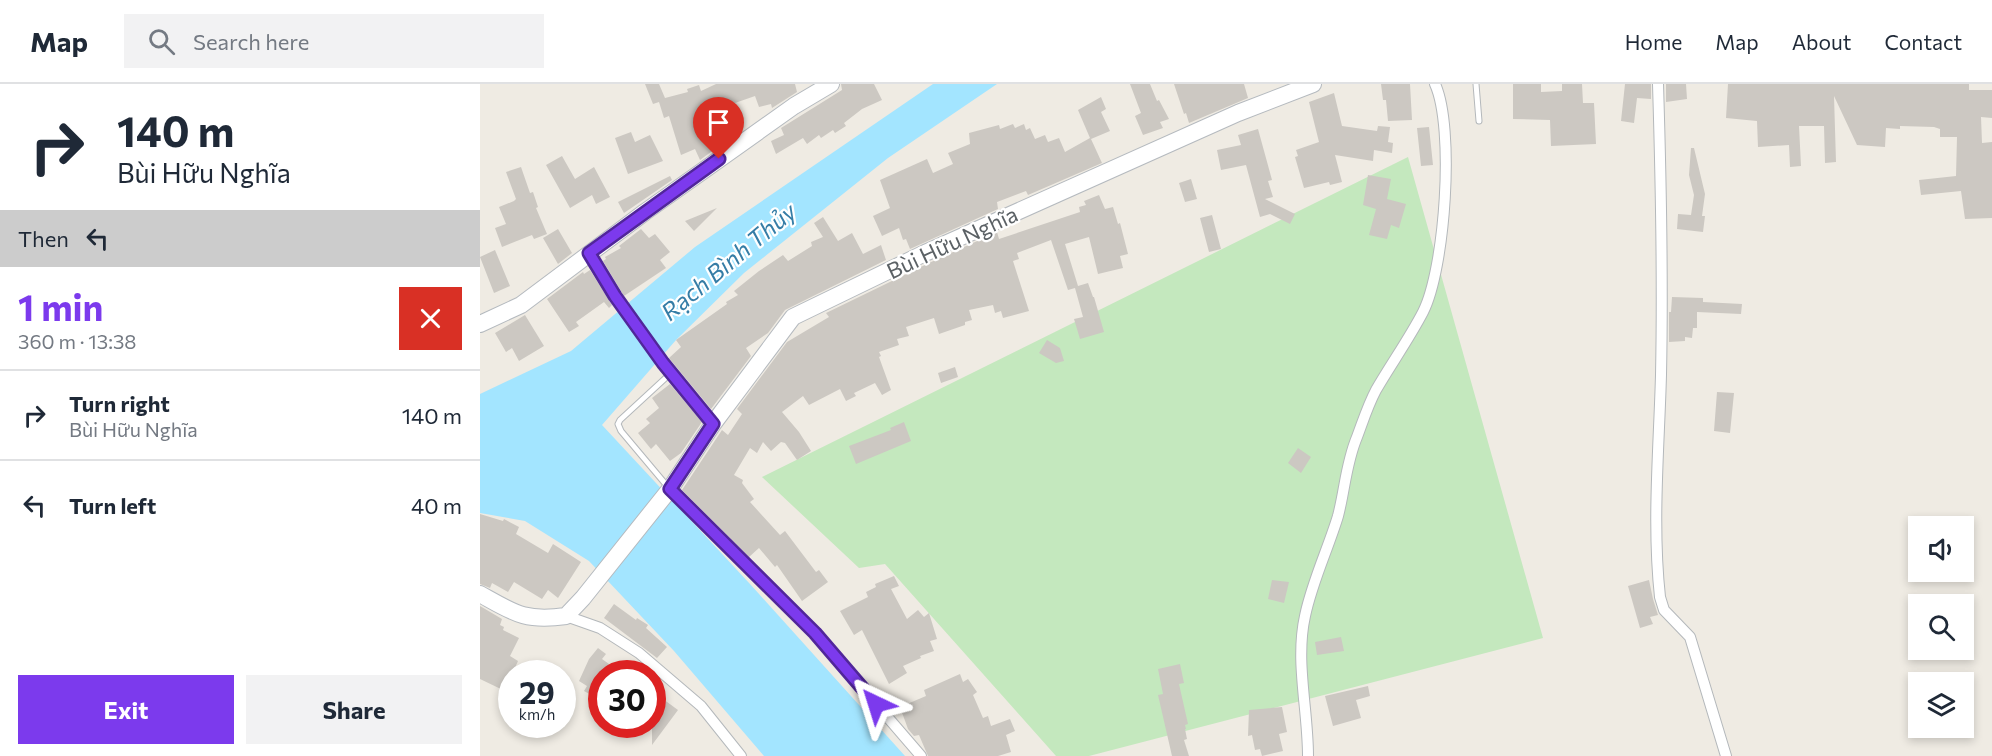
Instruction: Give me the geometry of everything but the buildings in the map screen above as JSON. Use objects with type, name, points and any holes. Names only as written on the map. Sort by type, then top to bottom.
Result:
[{"type":"main road","points":[[480,324],[521,305],[589,253],[794,106],[831,84]]},
{"type":"main road","name":"Bùi Hữu Nghĩa","points":[[566,616],[668,491],[713,424],[793,317],[925,253],[1238,113],[1313,84]]},
{"type":"main road","points":[[480,594],[516,615],[529,618],[566,616]]},
{"type":"street","points":[[1308,756],[1308,731],[1300,646],[1305,612],[1338,515],[1347,463],[1355,440],[1375,392],[1423,312],[1436,273],[1442,223],[1445,164],[1444,128],[1435,84]]},
{"type":"street","points":[[1658,84],[1662,234],[1661,377],[1656,490],[1659,597],[1664,610],[1690,637],[1726,756]]},
{"type":"street","points":[[589,253],[615,296],[663,363],[713,424]]},
{"type":"street","points":[[668,491],[815,633],[921,756]]},
{"type":"street","points":[[566,616],[600,628],[639,653],[701,706],[741,756]]},
{"type":"lane","points":[[1476,84],[1479,121]]},
{"type":"lane","points":[[668,491],[621,432],[618,424],[671,373]]},
{"type":"green space","points":[[1408,157],[1543,638],[1089,756],[1056,756],[885,564],[859,568],[762,477]]},
{"type":"water","name":"Rạch Bình Thủy","points":[[933,84],[997,84],[888,158],[744,273],[676,340],[602,425],[750,584],[905,756],[764,756],[674,651],[589,561],[525,521],[480,513],[480,394],[571,351],[695,247]]},
{"type":"route","points":[[719,159],[589,253],[615,296],[663,363],[713,424],[670,489],[815,633],[876,704]]}]
